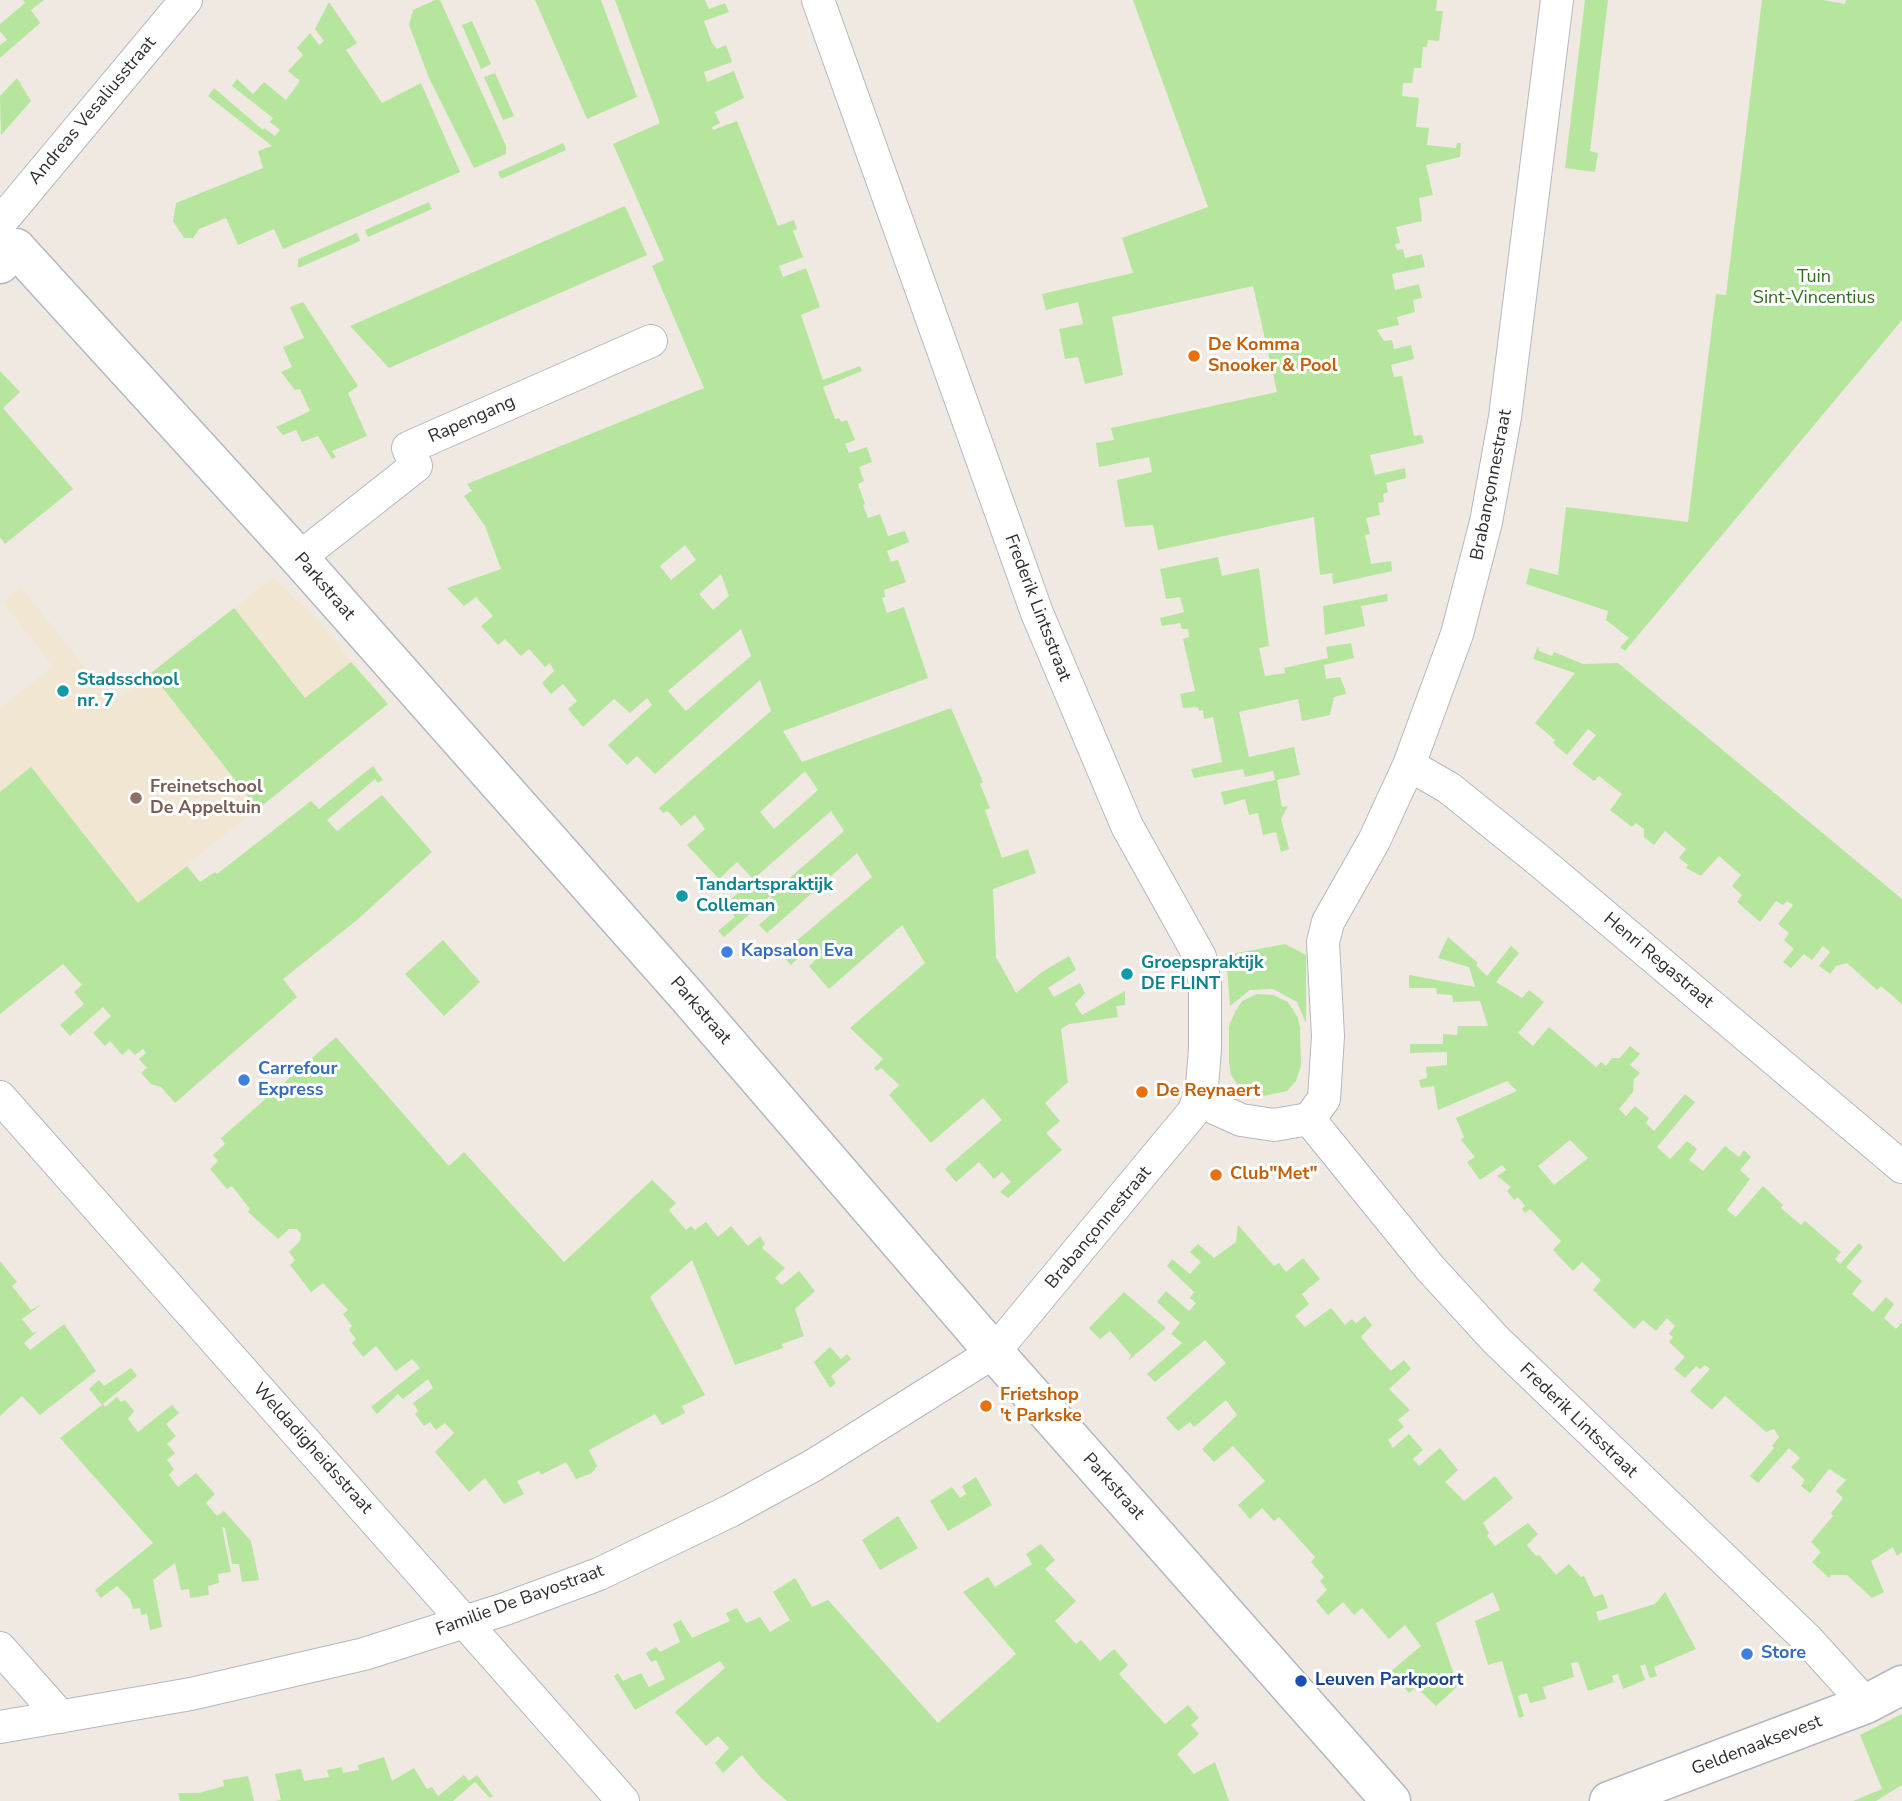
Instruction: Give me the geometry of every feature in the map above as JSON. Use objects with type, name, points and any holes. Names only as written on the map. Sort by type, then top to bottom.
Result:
[{"type":"street","name":"Andreas Vesaliusstraat","points":[[4,241],[186,0]]},
{"type":"street","name":"Frederik Lintsstraat","points":[[818,0],[1037,613],[1127,826],[1200,957],[1205,984],[1205,1049],[1199,1101]]},
{"type":"street","name":"Brabançonnestraat","points":[[1309,1119],[1324,1099],[1328,1062],[1323,942],[1328,922],[1374,841],[1409,765],[1457,634],[1476,571],[1505,417],[1557,0]]},
{"type":"street","name":"Parkstraat","points":[[4,241],[299,558],[688,997],[994,1352],[1391,1801]]},
{"type":"street","name":"Rapengang","points":[[299,558],[416,466],[408,448],[651,341]]},
{"type":"street","name":"Henri Regastraat","points":[[1409,765],[1449,788],[1542,863],[1902,1167]]},
{"type":"street","name":"Weldadigheidsstraat","points":[[0,1097],[623,1801]]},
{"type":"street","points":[[1199,1101],[1226,1115],[1258,1123],[1274,1125],[1309,1119]]},
{"type":"street","name":"Brabançonnestraat","points":[[994,1352],[1187,1122],[1199,1101]]},
{"type":"street","name":"Frederik Lintsstraat","points":[[1309,1119],[1430,1268],[1496,1340],[1807,1639],[1867,1704]]},
{"type":"street","name":"Familie De Bayostraat","points":[[0,1727],[254,1681],[364,1654],[465,1622],[598,1574],[730,1511],[814,1465],[994,1352]]},
{"type":"street","points":[[0,1648],[61,1717]]},
{"type":"street","name":"Geldenaaksevest","points":[[1609,1801],[1640,1797],[1867,1704],[1902,1685]]},
{"type":"shaded area","name":"Freinetschool De Appeltuin","points":[[273,578],[312,614],[388,704],[0,1014],[0,708],[53,667],[3,602],[21,587],[113,703]]},
{"type":"green space","points":[[23,0],[44,0],[31,10],[40,23],[0,58],[0,45],[7,40],[0,31],[0,24],[25,3]]},
{"type":"green space","points":[[440,0],[506,146],[506,154],[474,168],[429,78],[409,25],[413,10]]},
{"type":"green space","points":[[535,0],[601,0],[637,97],[587,119]]},
{"type":"green space","points":[[615,0],[705,0],[709,9],[725,3],[729,12],[704,21],[712,43],[717,49],[726,45],[732,62],[704,72],[707,82],[734,71],[744,98],[715,112],[720,123],[712,127],[713,130],[737,121],[778,226],[794,220],[797,229],[793,231],[803,257],[779,266],[783,277],[806,268],[820,307],[801,315],[823,380],[860,366],[862,371],[823,387],[835,419],[839,418],[841,422],[847,420],[855,440],[845,444],[849,453],[867,447],[872,462],[859,467],[864,481],[858,484],[865,504],[863,505],[868,518],[880,514],[888,536],[905,531],[909,542],[887,551],[891,562],[898,560],[906,582],[884,590],[885,597],[882,598],[887,613],[904,607],[928,678],[783,731],[802,762],[951,708],[983,782],[980,784],[990,808],[985,810],[1002,858],[1028,849],[1036,873],[993,889],[996,957],[1016,993],[1042,972],[1069,956],[1076,970],[1048,988],[1054,997],[1080,983],[1085,993],[1075,1004],[1082,1015],[1125,991],[1125,1005],[1116,1006],[1118,1017],[1069,1024],[1061,1029],[1068,1082],[1045,1103],[1060,1121],[1046,1133],[1062,1150],[1008,1198],[1000,1192],[1011,1182],[1002,1172],[994,1179],[979,1162],[956,1182],[945,1169],[1002,1120],[983,1098],[931,1143],[889,1095],[899,1085],[881,1068],[877,1071],[874,1068],[883,1059],[850,1028],[925,963],[902,925],[829,989],[809,966],[822,954],[814,943],[791,965],[781,954],[872,877],[857,853],[767,933],[759,925],[779,907],[770,896],[724,937],[718,931],[735,917],[725,905],[753,879],[737,862],[719,879],[687,845],[705,829],[695,815],[681,826],[668,811],[663,813],[659,808],[771,711],[760,680],[655,774],[637,756],[627,765],[608,745],[652,705],[647,698],[630,713],[614,699],[583,727],[568,709],[577,701],[563,684],[551,694],[542,683],[554,671],[550,663],[545,667],[529,649],[521,656],[505,639],[498,645],[481,626],[493,616],[476,597],[464,606],[447,588],[501,569],[485,526],[464,496],[472,491],[467,484],[704,388],[652,266],[664,260],[613,144],[660,123]],"holes":[[[685,545],[696,560],[671,580],[660,566]],[[721,574],[729,596],[713,610],[699,594]],[[741,629],[751,656],[686,711],[668,691]],[[805,771],[818,790],[774,829],[760,812]],[[831,811],[844,831],[772,893],[758,875]]]},
{"type":"green space","points":[[1133,0],[1437,0],[1436,11],[1443,11],[1439,41],[1428,40],[1427,47],[1423,47],[1421,68],[1414,68],[1412,83],[1403,83],[1402,96],[1419,98],[1416,127],[1429,128],[1427,145],[1456,148],[1457,143],[1461,143],[1460,157],[1426,165],[1433,195],[1419,198],[1422,221],[1396,227],[1400,243],[1395,244],[1397,250],[1403,249],[1405,258],[1422,254],[1425,267],[1392,274],[1395,290],[1419,284],[1422,298],[1413,300],[1415,312],[1397,317],[1399,325],[1377,330],[1384,341],[1392,340],[1394,349],[1411,345],[1414,359],[1391,365],[1394,377],[1402,376],[1414,436],[1422,435],[1424,443],[1370,455],[1375,475],[1405,468],[1406,478],[1386,483],[1388,492],[1383,494],[1384,502],[1378,503],[1380,515],[1366,518],[1370,534],[1365,535],[1371,564],[1391,561],[1392,571],[1333,584],[1332,573],[1320,575],[1314,517],[1158,550],[1153,525],[1125,527],[1117,480],[1152,472],[1149,457],[1099,467],[1096,443],[1114,440],[1111,428],[1277,392],[1253,286],[1112,317],[1123,375],[1085,384],[1078,357],[1065,359],[1059,329],[1083,324],[1078,302],[1046,310],[1042,294],[1133,273],[1122,238],[1208,207]]},
{"type":"green space","points":[[1585,0],[1608,0],[1590,151],[1598,153],[1595,172],[1565,168]]},
{"type":"green space","name":"Tuin Sint-Vincentius","points":[[1762,0],[1823,0],[1845,4],[1846,0],[1902,0],[1902,320],[1625,651],[1620,647],[1629,638],[1606,620],[1608,611],[1526,584],[1530,568],[1558,575],[1566,507],[1688,522],[1716,294],[1726,295]]},
{"type":"green space","points":[[329,2],[357,43],[346,50],[382,103],[421,83],[460,172],[283,249],[274,229],[238,245],[226,218],[199,229],[193,238],[184,238],[173,221],[176,203],[263,168],[258,151],[272,146],[208,96],[214,88],[263,130],[264,128],[275,136],[280,130],[270,122],[273,118],[232,86],[237,79],[253,94],[264,82],[286,100],[300,81],[288,71],[303,55],[297,48],[310,33],[319,45],[324,41],[315,29]]},
{"type":"green space","points":[[472,21],[491,64],[481,69],[462,25]]},
{"type":"green space","points":[[495,73],[514,116],[503,120],[484,77]]},
{"type":"green space","points":[[17,78],[31,101],[1,135],[0,96]]},
{"type":"green space","points":[[563,143],[566,150],[501,179],[498,172]]},
{"type":"green space","points":[[429,202],[432,209],[368,237],[365,230]]},
{"type":"green space","points":[[625,206],[647,255],[389,368],[350,326]]},
{"type":"green space","points":[[357,233],[360,241],[298,268],[298,259]]},
{"type":"green space","points":[[303,302],[358,386],[348,393],[367,436],[332,451],[336,457],[332,459],[318,436],[302,442],[296,430],[283,435],[276,427],[310,411],[300,389],[295,390],[281,372],[292,367],[283,347],[304,338],[290,307]]},
{"type":"green space","points":[[0,371],[20,392],[3,408],[73,489],[5,544],[0,537]]},
{"type":"green space","points":[[1218,557],[1222,576],[1259,568],[1269,646],[1259,648],[1265,676],[1285,673],[1284,668],[1328,658],[1326,647],[1351,643],[1354,658],[1324,665],[1326,679],[1340,677],[1346,694],[1334,697],[1330,715],[1302,721],[1298,699],[1239,712],[1249,757],[1294,747],[1300,775],[1277,780],[1282,807],[1288,806],[1281,819],[1289,849],[1281,852],[1276,832],[1263,835],[1258,813],[1249,815],[1245,799],[1224,805],[1221,792],[1275,780],[1273,771],[1245,777],[1243,769],[1194,778],[1191,769],[1222,762],[1213,717],[1204,719],[1203,710],[1199,711],[1198,707],[1183,708],[1180,694],[1195,691],[1183,639],[1189,637],[1188,629],[1182,629],[1180,623],[1162,626],[1160,618],[1184,612],[1180,597],[1166,599],[1160,569]]},
{"type":"green space","points":[[1387,594],[1388,601],[1361,606],[1365,626],[1325,635],[1323,606]]},
{"type":"green space","points":[[234,608],[305,698],[351,662],[388,704],[258,809],[151,673]]},
{"type":"green space","points":[[1538,646],[1539,651],[1552,656],[1554,652],[1583,664],[1618,663],[1902,899],[1902,1004],[1881,986],[1877,990],[1847,963],[1836,966],[1830,974],[1819,966],[1830,952],[1823,946],[1812,960],[1804,954],[1791,968],[1783,962],[1794,949],[1784,940],[1789,933],[1778,924],[1793,905],[1787,901],[1783,905],[1776,901],[1760,922],[1737,902],[1742,895],[1732,886],[1741,875],[1719,856],[1701,876],[1686,868],[1688,865],[1679,858],[1686,849],[1665,831],[1654,845],[1644,837],[1644,829],[1636,823],[1632,827],[1610,810],[1622,794],[1599,776],[1594,781],[1572,764],[1596,735],[1588,729],[1567,755],[1553,743],[1555,740],[1535,723],[1575,673],[1533,659]]},
{"type":"green space","points":[[373,766],[383,780],[378,783],[375,779],[327,820],[337,831],[382,795],[432,852],[357,920],[283,979],[297,997],[175,1103],[161,1087],[151,1084],[141,1073],[147,1068],[139,1059],[146,1053],[143,1049],[135,1055],[129,1049],[122,1055],[110,1041],[105,1046],[93,1033],[111,1016],[103,1007],[70,1036],[60,1025],[84,1004],[74,992],[82,985],[63,964],[0,1014],[0,792],[31,767],[138,903],[187,866],[200,882],[215,872],[217,874],[311,801],[319,809]]},
{"type":"green space","points":[[1448,937],[1478,963],[1476,965],[1487,976],[1511,946],[1519,953],[1496,982],[1522,998],[1529,990],[1544,1002],[1518,1033],[1533,1046],[1549,1027],[1596,1067],[1601,1062],[1606,1066],[1612,1058],[1620,1058],[1630,1046],[1640,1054],[1630,1065],[1640,1073],[1634,1079],[1633,1092],[1619,1109],[1626,1116],[1635,1106],[1649,1118],[1646,1123],[1654,1131],[1685,1094],[1695,1102],[1657,1147],[1670,1159],[1687,1141],[1697,1149],[1689,1160],[1703,1171],[1725,1146],[1739,1157],[1744,1150],[1751,1157],[1740,1170],[1750,1179],[1727,1210],[1736,1217],[1763,1186],[1783,1205],[1781,1208],[1801,1225],[1805,1221],[1841,1252],[1835,1259],[1840,1264],[1859,1243],[1863,1247],[1846,1267],[1862,1281],[1852,1294],[1873,1312],[1886,1297],[1894,1304],[1884,1318],[1896,1329],[1902,1322],[1902,1552],[1897,1556],[1893,1547],[1871,1561],[1884,1592],[1872,1598],[1847,1575],[1831,1575],[1829,1578],[1812,1562],[1821,1552],[1811,1542],[1833,1516],[1831,1513],[1843,1498],[1836,1491],[1846,1480],[1829,1469],[1810,1493],[1801,1486],[1805,1480],[1791,1467],[1800,1458],[1789,1448],[1758,1483],[1750,1476],[1774,1448],[1772,1446],[1779,1437],[1774,1429],[1766,1432],[1725,1396],[1712,1410],[1690,1391],[1710,1369],[1705,1365],[1700,1369],[1696,1366],[1685,1378],[1674,1369],[1685,1357],[1669,1342],[1673,1337],[1669,1334],[1675,1326],[1667,1318],[1656,1331],[1643,1320],[1634,1329],[1593,1290],[1601,1280],[1582,1262],[1573,1271],[1553,1250],[1561,1241],[1530,1209],[1525,1213],[1522,1209],[1525,1206],[1518,1197],[1514,1200],[1507,1191],[1511,1187],[1497,1176],[1506,1170],[1502,1165],[1480,1180],[1467,1162],[1475,1157],[1461,1140],[1464,1137],[1456,1118],[1517,1091],[1507,1081],[1438,1110],[1434,1086],[1421,1088],[1419,1080],[1427,1078],[1426,1067],[1447,1065],[1447,1052],[1410,1053],[1410,1044],[1443,1044],[1443,1034],[1457,1035],[1458,1026],[1488,1026],[1480,1001],[1453,1002],[1452,995],[1437,994],[1436,988],[1409,988],[1409,975],[1475,987],[1469,967],[1438,958]],"holes":[[[1570,1140],[1588,1158],[1554,1185],[1538,1166]]]},
{"type":"green space","points":[[443,940],[480,982],[444,1016],[405,974]]},
{"type":"green space","points":[[1285,944],[1306,955],[1306,1023],[1297,1002],[1273,989],[1250,990],[1230,1006],[1226,955]]},
{"type":"green space","points":[[1257,994],[1273,995],[1288,1002],[1298,1018],[1300,1028],[1301,1066],[1296,1081],[1287,1091],[1263,1096],[1245,1092],[1239,1087],[1231,1075],[1229,1061],[1229,1026],[1242,1001]]},
{"type":"green space","points":[[336,1037],[449,1166],[464,1152],[564,1262],[652,1180],[676,1203],[669,1210],[686,1230],[691,1226],[695,1230],[706,1222],[718,1237],[731,1226],[748,1246],[760,1236],[765,1244],[762,1248],[785,1268],[775,1278],[782,1285],[799,1271],[815,1291],[795,1309],[804,1336],[782,1344],[783,1348],[735,1365],[692,1260],[650,1297],[705,1395],[682,1406],[685,1413],[662,1425],[655,1414],[589,1450],[597,1466],[592,1473],[576,1479],[566,1462],[541,1475],[539,1471],[517,1481],[524,1494],[504,1504],[485,1478],[469,1492],[435,1452],[454,1433],[445,1423],[436,1430],[430,1422],[424,1426],[415,1414],[418,1411],[413,1403],[433,1388],[428,1379],[403,1399],[398,1394],[377,1414],[371,1407],[420,1368],[412,1359],[396,1371],[376,1346],[363,1357],[352,1343],[356,1339],[349,1330],[352,1326],[343,1314],[348,1310],[323,1283],[311,1292],[290,1265],[295,1260],[289,1252],[300,1241],[301,1234],[297,1229],[289,1229],[278,1239],[248,1212],[250,1209],[232,1186],[227,1189],[210,1169],[218,1161],[213,1155],[225,1144],[221,1138]]},
{"type":"green space","points":[[1238,1225],[1274,1266],[1279,1263],[1286,1272],[1303,1258],[1320,1279],[1302,1294],[1309,1304],[1295,1316],[1305,1327],[1331,1308],[1345,1325],[1352,1319],[1356,1323],[1365,1316],[1372,1325],[1361,1337],[1370,1348],[1391,1371],[1404,1360],[1411,1369],[1389,1389],[1410,1410],[1398,1420],[1404,1427],[1388,1440],[1393,1448],[1409,1434],[1423,1450],[1413,1459],[1419,1466],[1440,1448],[1458,1470],[1445,1482],[1464,1501],[1495,1476],[1513,1498],[1483,1523],[1489,1533],[1487,1536],[1495,1546],[1528,1523],[1538,1534],[1527,1545],[1556,1575],[1569,1564],[1581,1577],[1584,1576],[1594,1597],[1603,1594],[1608,1608],[1596,1612],[1599,1621],[1655,1604],[1665,1592],[1696,1649],[1654,1667],[1657,1676],[1650,1678],[1645,1664],[1640,1666],[1645,1680],[1623,1689],[1618,1674],[1612,1676],[1614,1682],[1588,1691],[1578,1662],[1571,1663],[1574,1677],[1543,1687],[1546,1699],[1530,1703],[1527,1693],[1518,1696],[1524,1716],[1519,1718],[1502,1661],[1488,1665],[1475,1621],[1500,1610],[1493,1592],[1436,1623],[1458,1686],[1436,1706],[1416,1687],[1409,1693],[1390,1672],[1421,1646],[1405,1625],[1389,1639],[1362,1608],[1354,1615],[1343,1602],[1328,1615],[1316,1601],[1327,1590],[1320,1581],[1324,1577],[1311,1562],[1315,1557],[1279,1517],[1274,1521],[1262,1508],[1250,1519],[1238,1505],[1265,1481],[1233,1446],[1214,1462],[1202,1449],[1237,1415],[1226,1400],[1194,1427],[1190,1422],[1178,1431],[1166,1418],[1226,1363],[1205,1340],[1155,1382],[1147,1374],[1182,1343],[1171,1334],[1180,1323],[1157,1302],[1166,1291],[1189,1311],[1196,1303],[1190,1298],[1194,1292],[1167,1266],[1172,1259],[1190,1274],[1201,1262],[1190,1252],[1198,1244],[1214,1258],[1236,1242]]},
{"type":"green space","points":[[0,1261],[17,1282],[12,1286],[31,1310],[42,1304],[22,1319],[33,1333],[38,1331],[24,1343],[30,1350],[64,1324],[96,1371],[40,1415],[22,1396],[0,1416]]},
{"type":"green space","points":[[1124,1292],[1166,1328],[1128,1361],[1131,1355],[1110,1331],[1100,1339],[1089,1328]]},
{"type":"green space","points":[[830,1347],[841,1359],[847,1354],[851,1359],[831,1376],[836,1383],[830,1388],[814,1362]]},
{"type":"green space","points":[[131,1368],[137,1376],[103,1404],[105,1407],[117,1397],[121,1402],[125,1400],[134,1411],[128,1419],[138,1432],[172,1405],[179,1413],[166,1424],[176,1436],[167,1444],[175,1453],[167,1460],[174,1469],[169,1475],[178,1487],[196,1473],[215,1494],[206,1503],[217,1516],[224,1511],[251,1541],[259,1580],[242,1582],[239,1564],[232,1564],[225,1528],[222,1527],[231,1572],[218,1574],[219,1583],[208,1586],[209,1595],[190,1598],[189,1589],[181,1590],[175,1563],[153,1580],[162,1627],[150,1630],[147,1614],[141,1615],[140,1608],[133,1609],[130,1599],[117,1586],[101,1598],[95,1590],[153,1543],[60,1438],[102,1405],[89,1389],[99,1380],[104,1386]]},
{"type":"green space","points":[[976,1477],[992,1505],[948,1531],[930,1501],[952,1487],[960,1498],[966,1494],[962,1486]]},
{"type":"green space","points":[[898,1516],[918,1548],[880,1570],[862,1540]]},
{"type":"green space","points":[[1041,1544],[1055,1560],[1045,1569],[1076,1601],[1055,1621],[1076,1644],[1081,1640],[1100,1661],[1114,1649],[1128,1665],[1119,1674],[1165,1724],[1188,1705],[1199,1718],[1191,1725],[1199,1734],[1177,1754],[1194,1774],[1215,1762],[1229,1801],[787,1801],[761,1778],[742,1755],[723,1773],[715,1763],[729,1748],[718,1736],[706,1746],[675,1712],[725,1668],[720,1661],[635,1710],[614,1676],[618,1673],[623,1681],[641,1673],[649,1687],[665,1679],[656,1660],[651,1662],[646,1653],[656,1647],[660,1652],[680,1642],[673,1624],[681,1620],[692,1638],[730,1621],[726,1613],[737,1608],[746,1623],[760,1617],[770,1632],[790,1620],[773,1592],[795,1578],[812,1607],[828,1600],[938,1723],[1016,1654],[963,1592],[988,1577],[995,1587],[1032,1564],[1026,1554]]},
{"type":"green space","points":[[1902,1714],[1902,1785],[1876,1801],[1853,1801],[1882,1789],[1860,1735]]},
{"type":"green space","points":[[384,1757],[392,1781],[414,1768],[427,1789],[432,1787],[438,1796],[464,1775],[469,1781],[477,1775],[493,1796],[490,1798],[475,1782],[453,1801],[274,1801],[281,1800],[275,1774],[301,1769],[304,1781],[329,1777],[327,1770],[342,1767],[343,1773],[359,1770],[358,1765]]},
{"type":"green space","points":[[248,1776],[254,1801],[180,1801],[178,1793],[199,1793],[224,1786],[223,1780]]},
{"type":"place","name":"De Komma Snooker & Pool","points":[[1194,356]]},
{"type":"place","name":"Stadsschool nr. 7","points":[[63,691]]},
{"type":"place","name":"Freinetschool De Appeltuin","points":[[136,798]]},
{"type":"place","name":"Tandartspraktijk Colleman","points":[[682,896]]},
{"type":"place","name":"Kapsalon Eva","points":[[727,952]]},
{"type":"place","name":"Groepspraktijk DE FLINT","points":[[1127,974]]},
{"type":"place","name":"Carrefour Express","points":[[244,1080]]},
{"type":"place","name":"De Reynaert","points":[[1142,1092]]},
{"type":"place","name":"Club\"Met\"","points":[[1216,1175]]},
{"type":"place","name":"Frietshop 't Parkske","points":[[986,1406]]},
{"type":"place","name":"Store","points":[[1747,1654]]},
{"type":"place","name":"Leuven Parkpoort","points":[[1301,1681]]}]
